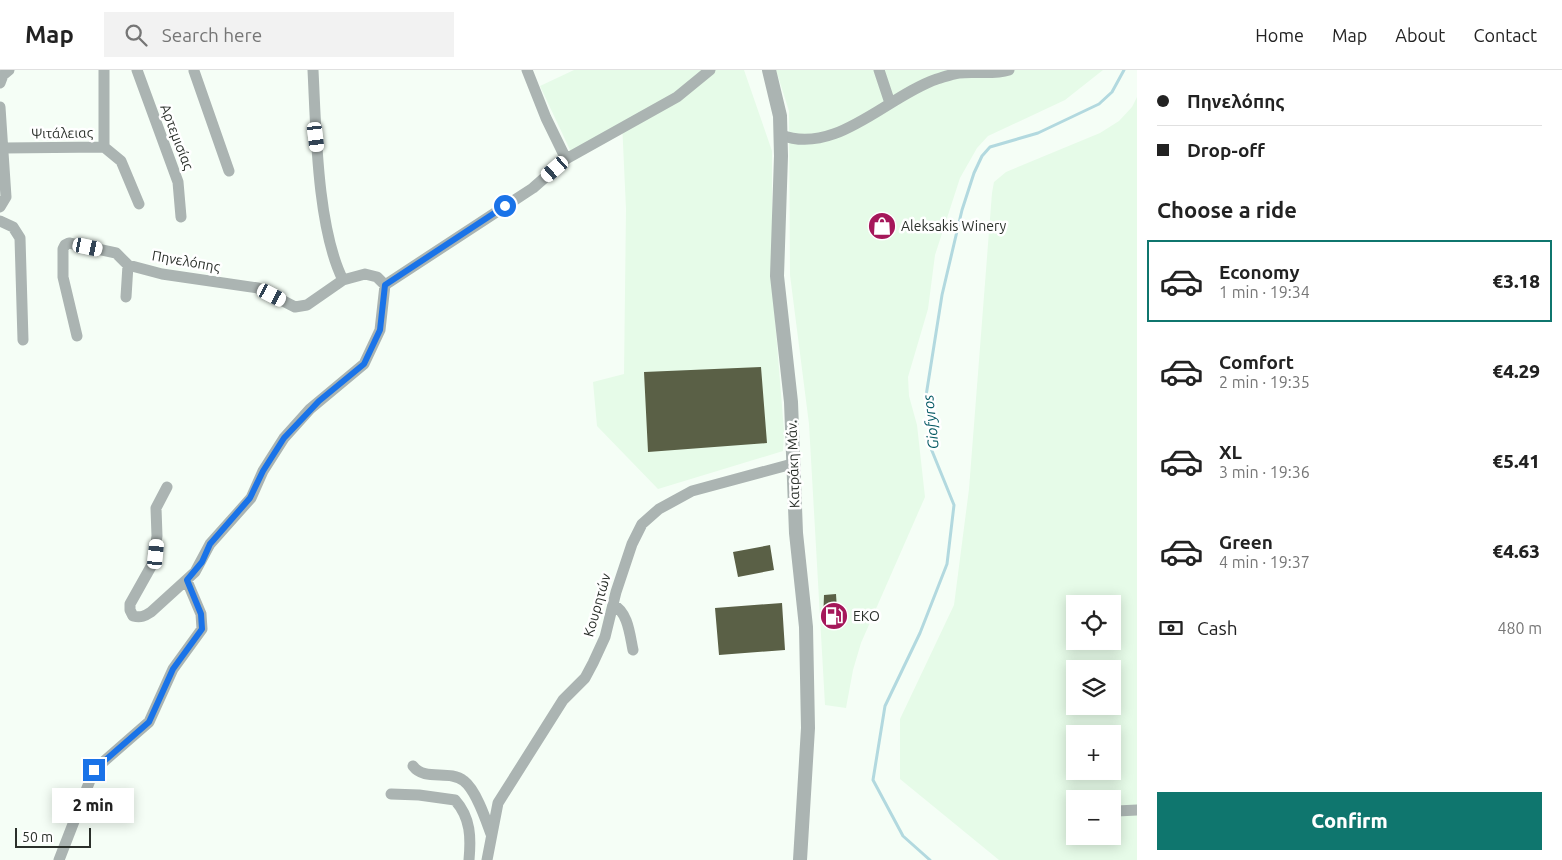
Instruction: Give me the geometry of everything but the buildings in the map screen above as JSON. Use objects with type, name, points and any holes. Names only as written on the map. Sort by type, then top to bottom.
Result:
[{"type":"street","points":[[0,83],[3,75],[9,70]]},
{"type":"street","name":"Ψιτάλειας","points":[[4,148],[104,147],[104,70]]},
{"type":"street","name":"Αρτεμισίας","points":[[137,70],[178,182],[180,217]]},
{"type":"street","points":[[196,70],[229,171]]},
{"type":"street","points":[[313,70],[316,137],[325,215],[334,263],[343,280]]},
{"type":"street","points":[[527,70],[543,111],[566,159]]},
{"type":"street","points":[[167,487],[156,508],[157,536],[153,563],[130,604],[133,616],[144,617],[187,580],[202,562],[210,544],[250,498],[284,438],[319,401],[364,364],[380,330],[385,285],[533,188],[566,159],[677,97],[710,70]]},
{"type":"street","name":"Κατράκη Μάν.","points":[[768,70],[777,98],[781,135],[777,268],[783,350],[791,402],[796,533],[806,627],[808,728],[800,860]]},
{"type":"street","points":[[879,70],[890,103]]},
{"type":"street","points":[[781,135],[812,140],[837,134],[922,84],[958,73],[1009,70]]},
{"type":"street","points":[[0,107],[6,198],[0,207]]},
{"type":"street","points":[[104,147],[121,161],[139,204]]},
{"type":"street","points":[[0,221],[14,226],[20,238],[23,340]]},
{"type":"street","name":"Πηνελόπης","points":[[77,336],[63,277],[62,257],[65,245],[74,244],[116,252],[128,265],[162,274],[258,288],[295,306],[307,305],[343,280],[365,274],[377,277],[385,285]]},
{"type":"street","points":[[126,296],[128,265]]},
{"type":"street","name":"Κουρητών","points":[[487,860],[498,803],[563,700],[587,674],[605,637],[634,538],[642,524],[654,512],[692,491],[792,464]]},
{"type":"street","points":[[59,860],[94,770],[149,722],[173,669],[202,629],[201,614],[187,580]]},
{"type":"street","points":[[613,605],[620,609],[624,617],[633,650]]},
{"type":"street","points":[[413,766],[417,772],[423,774],[454,776],[466,782],[485,817],[492,838]]},
{"type":"street","points":[[391,794],[455,800],[470,827],[469,860]]},
{"type":"street","points":[[1121,812],[1137,810]]},
{"type":"shaded area","points":[[574,70],[744,70],[772,151],[772,282],[784,431],[783,451],[658,489],[597,426],[593,382],[624,374],[626,209],[622,122],[571,152],[540,86]]},
{"type":"shaded area","points":[[776,70],[1103,70],[1065,100],[988,136],[977,148],[960,178],[935,255],[928,309],[908,377],[909,396],[917,425],[925,497],[861,643],[853,670],[846,708],[825,705],[809,424],[790,275],[789,111]]},
{"type":"shaded area","points":[[1137,97],[1137,860],[999,860],[900,779],[900,719],[954,605],[969,489],[994,182],[1006,172],[1100,133],[1119,121],[1132,107]]},
{"type":"waterway","name":"Giofyros","points":[[930,860],[903,836],[873,780],[885,706],[920,633],[947,564],[954,505],[930,446],[926,396],[942,295],[962,210],[974,173],[982,156],[990,147],[1038,133],[1099,104],[1112,92],[1124,70]]},
{"type":"place","name":"Aleksakis Winery","points":[[882,226]]},
{"type":"place","name":"EKO","points":[[834,616]]},
{"type":"route","points":[[94,770],[136,736],[149,722],[173,669],[202,629],[201,614],[187,580],[202,562],[210,544],[245,506],[256,488],[263,471],[284,438],[310,409],[364,364],[370,354],[380,330],[385,285],[505,206]]}]
